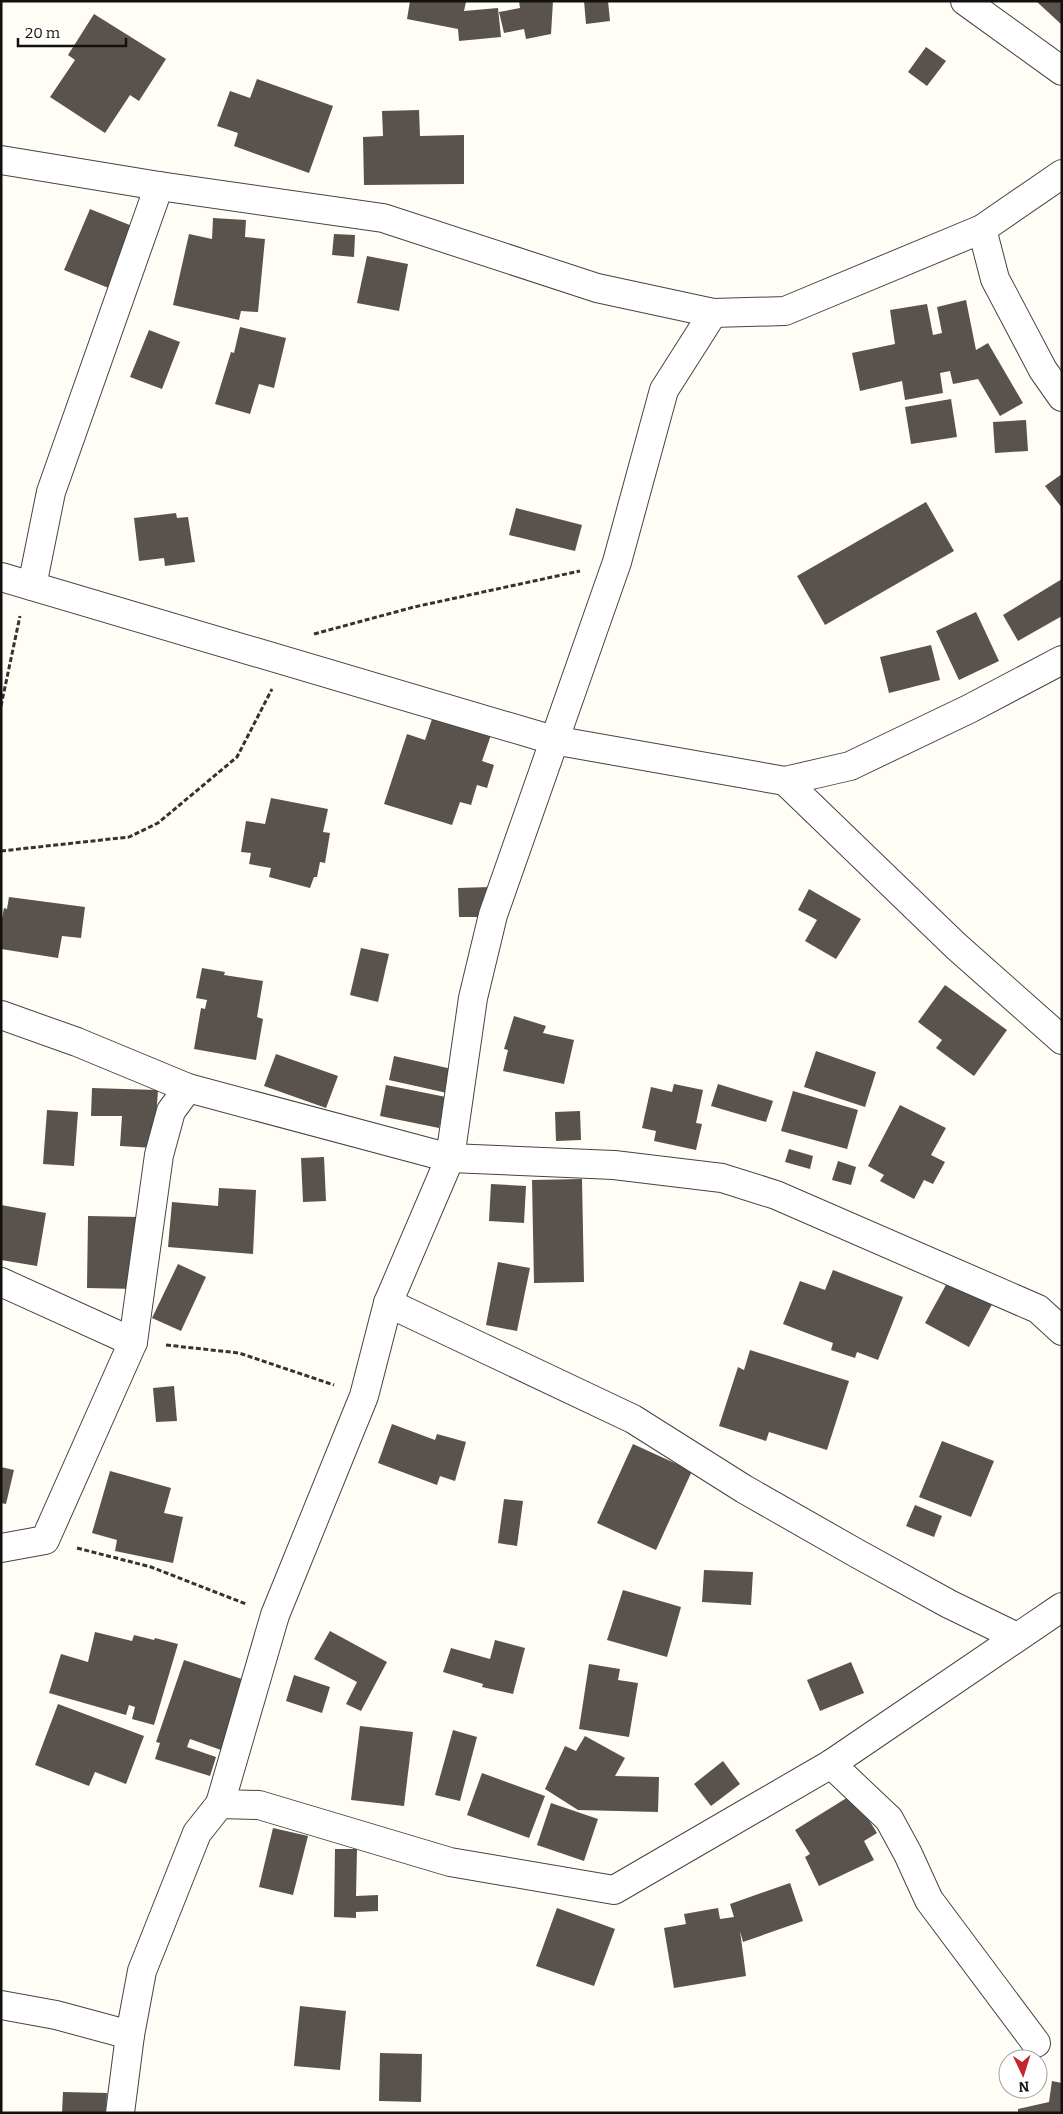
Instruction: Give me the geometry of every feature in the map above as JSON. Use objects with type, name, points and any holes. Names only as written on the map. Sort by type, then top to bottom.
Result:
[{"type":"street","points":[[965,1],[1062,71]]},
{"type":"street","points":[[1,160],[159,186],[383,218],[597,288],[713,313],[785,311],[982,229],[1062,174]]},
{"type":"street","points":[[32,586],[51,492],[159,186]]},
{"type":"street","points":[[982,229],[995,279],[1043,370],[1062,397]]},
{"type":"street","points":[[120,2113],[130,2035],[142,1971],[197,1833],[220,1804],[275,1615],[364,1396],[388,1302],[450,1158],[473,998],[493,915],[617,562],[664,390],[713,313]]},
{"type":"street","points":[[1,577],[553,740],[786,781],[850,766],[969,709],[1062,660]]},
{"type":"street","points":[[786,781],[956,946],[1062,1040]]},
{"type":"street","points":[[1,1015],[77,1042],[188,1088],[450,1158],[614,1165],[722,1178],[776,1195],[1038,1309],[1062,1331]]},
{"type":"street","points":[[1,1548],[44,1540],[133,1342],[159,1155],[171,1111],[188,1088]]},
{"type":"street","points":[[1,1282],[133,1342]]},
{"type":"street","points":[[388,1302],[633,1419],[744,1489],[858,1554],[949,1604],[1017,1636]]},
{"type":"street","points":[[220,1804],[259,1805],[450,1862],[614,1890],[831,1764],[1062,1606]]},
{"type":"street","points":[[831,1764],[889,1819],[908,1854],[929,1900],[1036,2043]]},
{"type":"street","points":[[1,2005],[56,2015],[130,2035]]},
{"type":"path","points":[[308,635],[414,607],[617,562]]},
{"type":"path","points":[[1,706],[21,614],[32,586]]},
{"type":"path","points":[[1,851],[129,836],[158,823],[237,756],[286,662]]},
{"type":"path","points":[[133,1342],[239,1353],[364,1396]]},
{"type":"path","points":[[44,1540],[151,1567],[275,1615]]},
{"type":"building","points":[[410,1],[466,2],[464,11],[498,8],[501,37],[459,41],[458,29],[407,19]]},
{"type":"building","points":[[519,1],[553,1],[551,34],[526,39],[524,29],[504,33],[499,12],[520,8]]},
{"type":"building","points":[[584,1],[608,1],[610,21],[586,24]]},
{"type":"building","points":[[1036,1],[1062,1],[1062,25]]},
{"type":"building","points":[[94,14],[166,59],[139,101],[130,95],[105,133],[50,97],[75,60],[68,55]]},
{"type":"building","points":[[926,47],[946,61],[927,86],[908,72]]},
{"type":"building","points":[[257,79],[333,106],[309,173],[234,146],[238,133],[217,126],[230,91],[250,98]]},
{"type":"building","points":[[419,110],[420,136],[464,135],[464,184],[364,185],[363,137],[383,136],[382,111]]},
{"type":"building","points":[[90,209],[142,230],[116,291],[64,270]]},
{"type":"building","points":[[213,218],[246,220],[245,237],[265,239],[258,312],[241,311],[239,320],[173,305],[189,234],[212,239]]},
{"type":"building","points":[[334,234],[355,235],[354,257],[332,255]]},
{"type":"building","points":[[367,256],[408,264],[399,311],[357,303]]},
{"type":"building","points":[[966,300],[976,350],[988,343],[1023,403],[1000,416],[978,379],[953,384],[950,371],[940,373],[943,393],[905,400],[902,381],[860,391],[852,353],[895,344],[890,310],[927,304],[933,335],[942,333],[937,307]]},
{"type":"building","points":[[240,327],[286,338],[274,388],[259,384],[250,414],[215,404],[231,352],[234,353]]},
{"type":"building","points":[[149,330],[180,342],[162,389],[130,377]]},
{"type":"building","points":[[951,399],[957,437],[911,444],[905,407]]},
{"type":"building","points":[[1026,420],[1028,451],[995,453],[993,422]]},
{"type":"building","points":[[1062,474],[1062,508],[1045,486]]},
{"type":"building","points":[[926,502],[954,551],[825,625],[797,576]]},
{"type":"building","points":[[516,508],[582,525],[575,551],[509,535]]},
{"type":"building","points":[[176,513],[177,518],[188,517],[195,562],[165,566],[164,558],[139,561],[134,518]]},
{"type":"building","points":[[1062,579],[1062,616],[1018,641],[1003,615]]},
{"type":"building","points":[[976,612],[999,661],[959,680],[936,631]]},
{"type":"building","points":[[931,645],[940,680],[889,693],[880,657]]},
{"type":"building","points":[[433,716],[491,735],[482,761],[494,765],[487,788],[477,785],[471,805],[460,802],[452,825],[384,804],[407,734],[425,740]]},
{"type":"building","points":[[271,798],[328,809],[323,832],[330,833],[325,863],[320,862],[317,877],[314,877],[310,888],[269,877],[271,868],[249,864],[251,853],[241,852],[246,821],[265,824]]},
{"type":"building","points":[[490,887],[491,917],[459,917],[458,888]]},
{"type":"building","points":[[809,889],[861,919],[836,959],[805,941],[817,920],[798,910]]},
{"type":"building","points":[[9,897],[85,907],[81,938],[62,936],[58,958],[1,949],[1,924],[4,908],[7,909]]},
{"type":"building","points":[[361,948],[389,954],[378,1002],[350,995]]},
{"type":"building","points":[[202,968],[225,972],[224,975],[263,981],[257,1017],[263,1019],[256,1060],[194,1049],[201,1008],[205,1009],[207,1000],[196,998]]},
{"type":"building","points":[[945,985],[1007,1030],[974,1076],[936,1048],[942,1040],[918,1022]]},
{"type":"building","points":[[514,1016],[546,1026],[543,1033],[574,1040],[564,1084],[503,1071],[508,1050],[504,1049]]},
{"type":"building","points":[[816,1051],[876,1072],[865,1107],[804,1087]]},
{"type":"building","points":[[276,1054],[338,1076],[326,1108],[264,1086]]},
{"type":"building","points":[[394,1056],[452,1069],[447,1093],[389,1080]]},
{"type":"building","points":[[674,1084],[703,1090],[696,1123],[702,1124],[696,1150],[654,1141],[656,1131],[642,1128],[651,1087],[672,1092]]},
{"type":"building","points":[[718,1084],[773,1101],[766,1122],[711,1106]]},
{"type":"building","points":[[386,1085],[446,1097],[439,1128],[380,1116]]},
{"type":"building","points":[[92,1088],[158,1090],[154,1148],[120,1146],[122,1116],[91,1116]]},
{"type":"building","points":[[793,1091],[858,1110],[847,1149],[781,1131]]},
{"type":"building","points":[[900,1105],[946,1128],[931,1155],[945,1162],[933,1184],[924,1180],[914,1199],[880,1181],[884,1175],[868,1166]]},
{"type":"building","points":[[47,1110],[78,1112],[74,1166],[43,1164]]},
{"type":"building","points":[[580,1111],[581,1140],[556,1141],[555,1112]]},
{"type":"building","points":[[789,1149],[813,1156],[810,1169],[785,1162]]},
{"type":"building","points":[[324,1157],[326,1201],[303,1202],[301,1158]]},
{"type":"building","points":[[838,1161],[856,1167],[851,1185],[832,1180]]},
{"type":"building","points":[[582,1179],[584,1282],[534,1283],[532,1180]]},
{"type":"building","points":[[491,1184],[526,1186],[524,1223],[489,1221]]},
{"type":"building","points":[[219,1188],[256,1190],[253,1254],[168,1247],[172,1202],[218,1206]]},
{"type":"building","points":[[1,1205],[46,1213],[37,1266],[1,1260]]},
{"type":"building","points":[[88,1216],[140,1217],[138,1289],[87,1288]]},
{"type":"building","points":[[498,1262],[530,1268],[517,1331],[486,1325]]},
{"type":"building","points":[[178,1264],[206,1277],[181,1331],[152,1318]]},
{"type":"building","points":[[833,1270],[903,1297],[878,1360],[857,1352],[855,1358],[831,1350],[833,1343],[783,1324],[800,1281],[825,1290]]},
{"type":"building","points":[[952,1274],[996,1297],[969,1347],[925,1323]]},
{"type":"building","points":[[750,1350],[849,1381],[827,1450],[769,1432],[766,1441],[719,1426],[738,1367],[744,1370]]},
{"type":"building","points":[[174,1386],[177,1421],[156,1422],[153,1388]]},
{"type":"building","points":[[392,1424],[435,1440],[437,1434],[466,1442],[455,1481],[440,1476],[437,1485],[378,1463]]},
{"type":"building","points":[[942,1441],[994,1461],[971,1517],[919,1497]]},
{"type":"building","points":[[633,1444],[692,1471],[656,1550],[597,1523]]},
{"type":"building","points":[[1,1467],[14,1470],[6,1504],[1,1503]]},
{"type":"building","points":[[110,1471],[171,1488],[164,1513],[183,1517],[173,1563],[115,1551],[117,1540],[92,1533]]},
{"type":"building","points":[[504,1499],[523,1501],[517,1546],[498,1543]]},
{"type":"building","points":[[915,1505],[942,1516],[934,1537],[906,1526]]},
{"type":"building","points":[[704,1570],[753,1572],[751,1605],[702,1602]]},
{"type":"building","points":[[623,1590],[681,1607],[667,1657],[607,1640]]},
{"type":"building","points":[[330,1631],[387,1662],[361,1711],[346,1704],[357,1682],[314,1659]]},
{"type":"building","points":[[95,1632],[132,1641],[134,1635],[178,1644],[154,1725],[132,1719],[135,1707],[129,1705],[126,1715],[49,1693],[61,1654],[88,1662]]},
{"type":"building","points":[[495,1640],[525,1648],[513,1694],[482,1687],[483,1684],[443,1672],[451,1648],[490,1659]]},
{"type":"building","points":[[184,1660],[245,1680],[221,1750],[190,1739],[187,1747],[216,1757],[210,1776],[155,1759],[160,1743],[156,1742]]},
{"type":"building","points":[[851,1662],[864,1693],[820,1711],[807,1680]]},
{"type":"building","points":[[589,1664],[620,1669],[618,1680],[638,1683],[629,1737],[579,1729]]},
{"type":"building","points":[[294,1675],[330,1687],[322,1713],[286,1701]]},
{"type":"building","points":[[58,1704],[144,1736],[126,1784],[95,1772],[89,1786],[35,1765]]},
{"type":"building","points":[[360,1726],[413,1732],[404,1806],[351,1800]]},
{"type":"building","points":[[453,1730],[477,1737],[460,1801],[435,1795]]},
{"type":"building","points":[[585,1736],[625,1758],[615,1776],[659,1777],[658,1812],[578,1810],[545,1789],[565,1746],[576,1751]]},
{"type":"building","points":[[723,1761],[740,1784],[711,1806],[694,1784]]},
{"type":"building","points":[[482,1773],[545,1796],[529,1838],[467,1815]]},
{"type":"building","points":[[853,1794],[877,1833],[864,1841],[874,1860],[819,1886],[805,1857],[810,1854],[795,1830]]},
{"type":"building","points":[[551,1803],[598,1819],[584,1861],[537,1845]]},
{"type":"building","points":[[273,1828],[308,1836],[293,1895],[259,1887]]},
{"type":"building","points":[[335,1849],[357,1849],[356,1896],[378,1895],[378,1911],[356,1912],[356,1918],[334,1917]]},
{"type":"building","points":[[790,1883],[803,1921],[743,1942],[740,1931],[746,1976],[674,1988],[664,1928],[686,1924],[684,1914],[718,1908],[720,1919],[734,1917],[730,1904]]},
{"type":"building","points":[[557,1908],[615,1929],[594,1986],[536,1966]]},
{"type":"building","points":[[300,2006],[346,2011],[340,2070],[294,2066]]},
{"type":"building","points":[[380,2053],[422,2054],[421,2102],[379,2101]]},
{"type":"building","points":[[1052,2081],[1062,2083],[1062,2113],[1018,2113],[1018,2109],[1049,2102]]},
{"type":"building","points":[[63,2092],[107,2093],[106,2113],[62,2113]]}]
